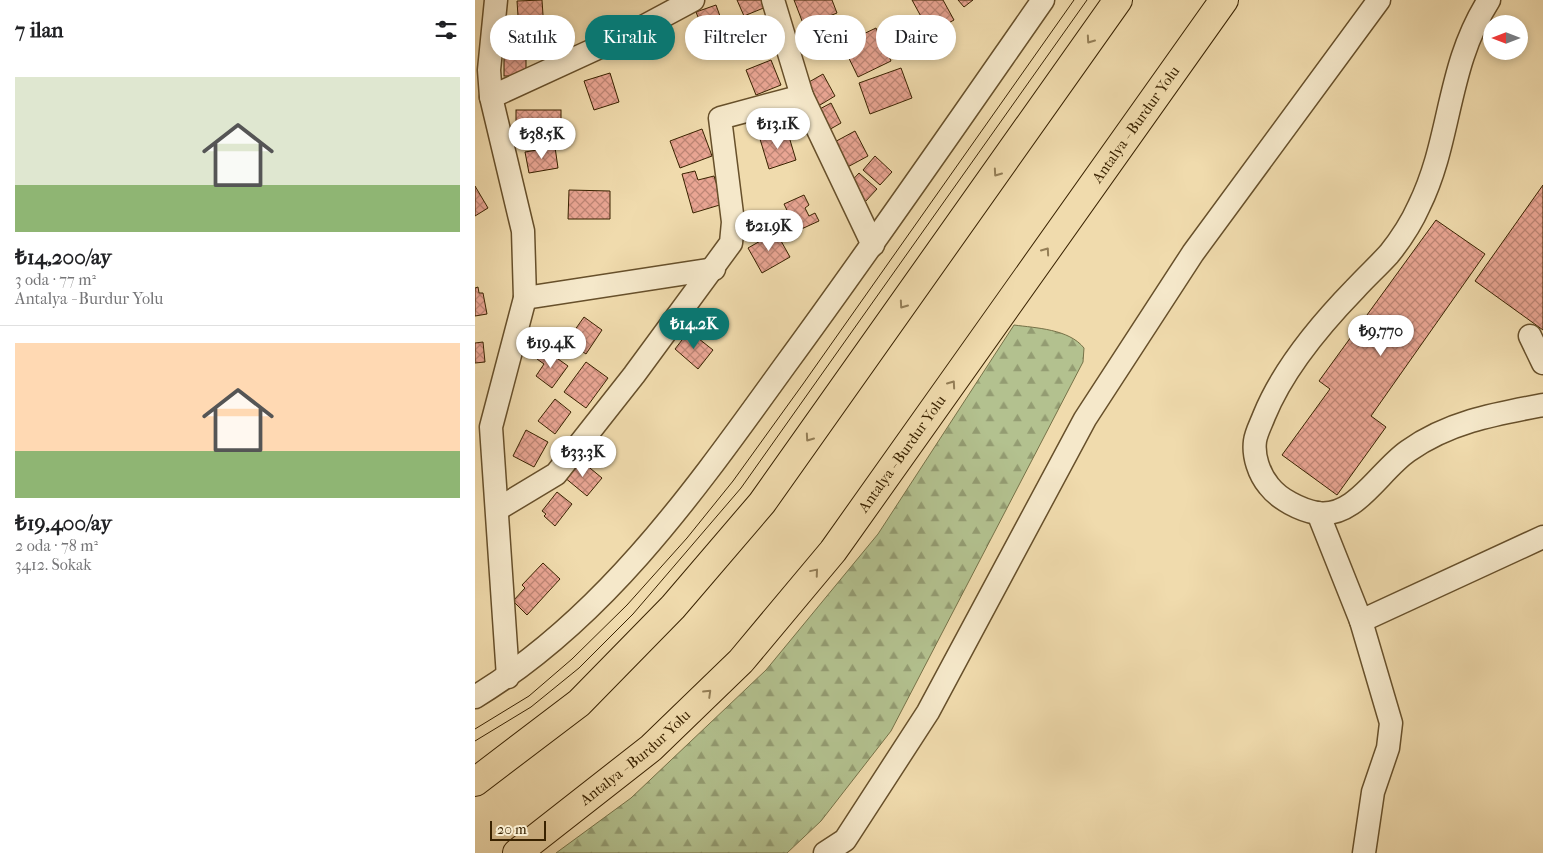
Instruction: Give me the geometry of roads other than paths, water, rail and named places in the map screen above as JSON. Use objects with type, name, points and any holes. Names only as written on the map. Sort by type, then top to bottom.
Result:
[{"type":"highway","points":[[475,782],[579,703],[673,607],[762,504],[1118,0]]},
{"type":"highway","name":"Antalya - Burdur Yolu","points":[[517,853],[651,748],[741,661],[772,624],[838,543],[1224,0]]},
{"type":"street","points":[[496,0],[482,70],[491,97],[523,231],[525,298],[483,432],[498,510],[508,676]]},
{"type":"street","points":[[491,97],[639,29],[693,0]]},
{"type":"street","points":[[773,0],[802,96],[873,245]]},
{"type":"street","points":[[475,697],[508,676],[605,593],[689,497],[873,245],[1043,0]]},
{"type":"street","points":[[825,853],[845,840],[928,712],[1085,419],[1193,253],[1379,0]]},
{"type":"street","points":[[1489,0],[1468,38],[1459,61],[1433,167],[1412,222],[1388,255],[1337,308],[1307,346],[1270,401],[1255,439],[1257,463],[1267,484],[1281,498],[1318,513],[1340,510],[1351,506],[1405,452],[1445,429],[1492,415],[1543,405]]},
{"type":"street","points":[[498,510],[555,474],[714,269],[731,243],[733,222],[720,118],[802,96]]},
{"type":"street","points":[[525,298],[714,269]]},
{"type":"street","points":[[1530,336],[1543,362]]},
{"type":"street","points":[[1318,513],[1361,621],[1391,723],[1388,748],[1373,792],[1364,853]]},
{"type":"street","points":[[1361,621],[1543,537]]},
{"type":"tram line","points":[[475,729],[529,696],[572,659],[627,605],[687,538],[733,481],[803,384],[1074,0]]},
{"type":"tram line","points":[[475,741],[531,707],[579,668],[633,614],[741,488],[1087,0]]}]
